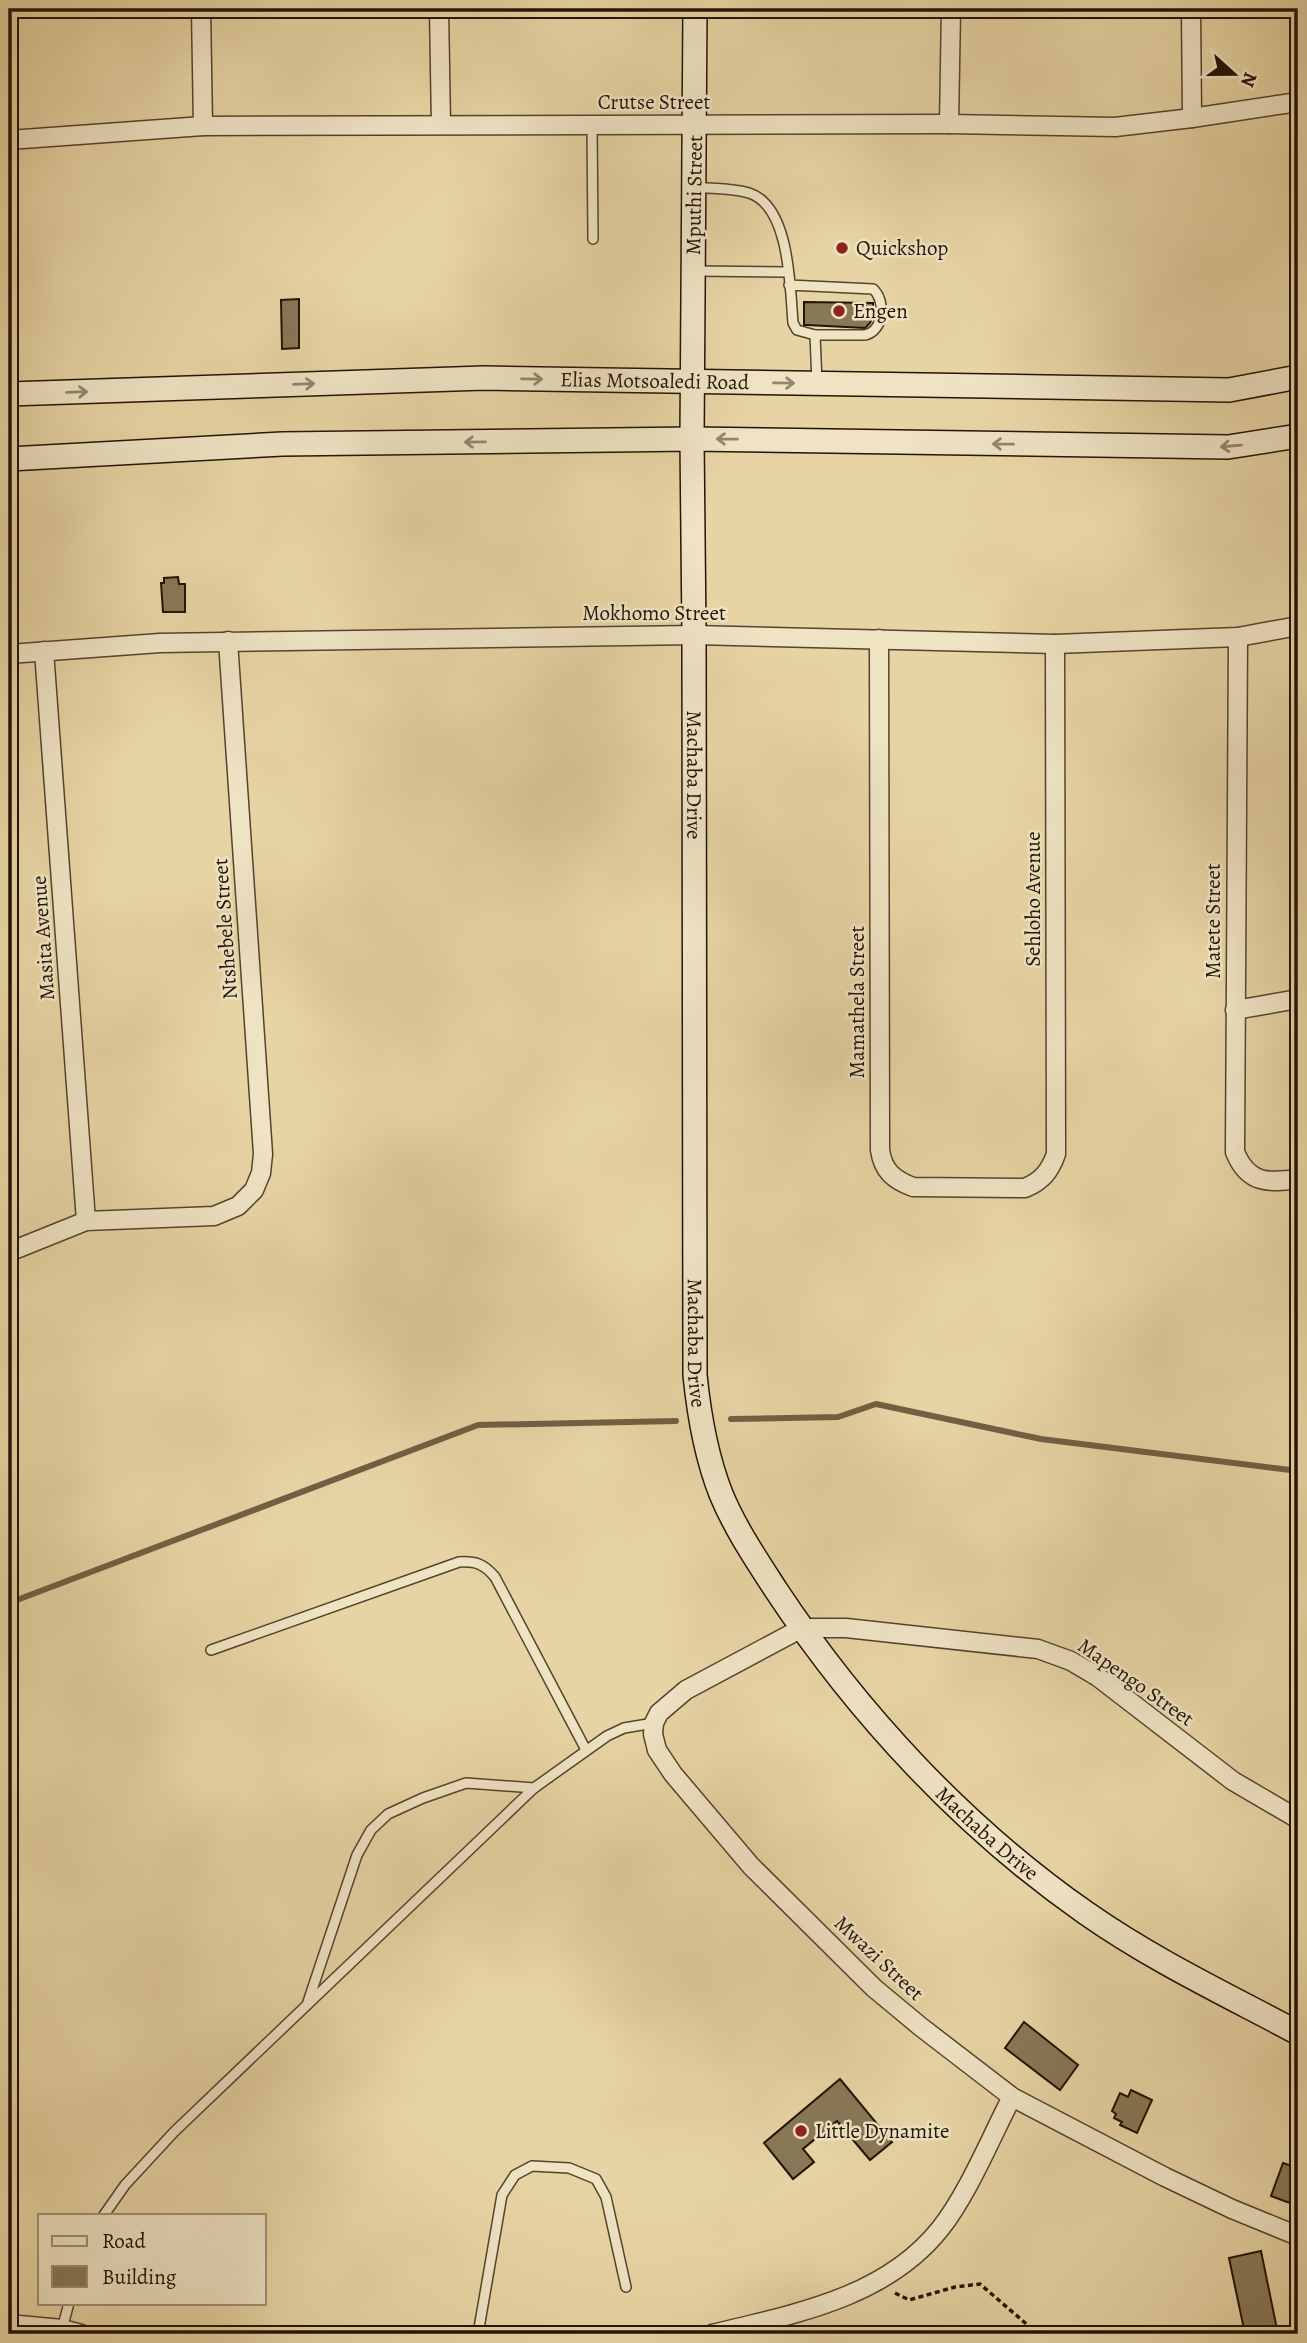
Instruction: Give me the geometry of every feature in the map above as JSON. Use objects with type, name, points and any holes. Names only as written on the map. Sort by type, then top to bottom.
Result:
[{"type":"main road","name":"Mputhi Street","points":[[692,382],[695,9]]},
{"type":"main road","name":"Elias Motsoaledi Road","points":[[9,394],[484,379],[1230,390],[1298,377]]},
{"type":"main road","name":"Machaba Drive","points":[[692,382],[695,1375],[699,1412],[721,1494],[747,1545],[802,1628],[891,1738],[951,1801],[1019,1863],[1087,1914],[1164,1963],[1298,2033]]},
{"type":"main road","points":[[9,459],[282,444],[692,439],[1228,447],[1298,436]]},
{"type":"street","points":[[201,9],[203,126]]},
{"type":"street","points":[[439,9],[441,125]]},
{"type":"street","points":[[949,124],[951,9]]},
{"type":"street","points":[[1191,9],[1192,118]]},
{"type":"street","name":"Crutse Street","points":[[9,140],[203,126],[949,124],[1115,127],[1298,102]]},
{"type":"street","name":"Mokhomo Street","points":[[9,654],[228,641],[694,635],[1055,644],[1238,637],[1298,626]]},
{"type":"street","name":"Matete Street","points":[[1238,637],[1235,1152],[1249,1174],[1261,1180],[1274,1182],[1298,1179]]},
{"type":"street","name":"Mamathela Street","points":[[879,639],[882,1162],[888,1172],[913,1187],[1025,1188],[1037,1183],[1045,1175],[1056,1154]]},
{"type":"street","name":"Ntshebele Street","points":[[86,1221],[214,1216],[238,1206],[254,1190],[261,1173],[263,1154],[228,641]]},
{"type":"street","name":"Sehloho Avenue","points":[[1055,644],[1056,1154]]},
{"type":"street","name":"Masita Avenue","points":[[44,651],[86,1221]]},
{"type":"street","points":[[1235,1010],[1298,999]]},
{"type":"street","points":[[9,1252],[86,1221]]},
{"type":"street","points":[[654,1723],[665,1707],[686,1690],[802,1628]]},
{"type":"street","name":"Mapengo Street","points":[[802,1628],[846,1628],[1024,1647],[1062,1657],[1098,1677],[1233,1781],[1298,1819]]},
{"type":"street","name":"Mwazi Street","points":[[654,1723],[653,1734],[657,1749],[673,1774],[751,1866],[874,1988],[1012,2097],[1221,2204],[1298,2236]]},
{"type":"street","points":[[712,2334],[824,2306],[874,2283],[916,2256],[942,2227],[1012,2097]]},
{"type":"street","points":[[9,2324],[62,2329],[81,2334]]},
{"type":"lane","points":[[592,125],[593,239]]},
{"type":"lane","points":[[694,187],[748,193],[762,200],[776,218],[785,250],[789,285],[795,327],[815,335],[872,334],[880,323],[880,296],[877,291],[867,287],[789,285]]},
{"type":"lane","points":[[693,271],[788,272]]},
{"type":"lane","points":[[815,335],[817,384]]},
{"type":"lane","points":[[211,1650],[459,1562],[472,1562],[486,1566],[495,1577],[586,1750]]},
{"type":"lane","points":[[105,2214],[125,2185],[174,2132],[534,1788],[607,1736],[624,1728],[654,1723]]},
{"type":"lane","points":[[306,2006],[358,1855],[371,1830],[388,1814],[466,1783],[534,1788]]},
{"type":"lane","points":[[478,2334],[502,2196],[515,2175],[532,2166],[569,2168],[596,2179],[606,2197],[626,2287]]},
{"type":"lane","points":[[62,2329],[69,2304]]},
{"type":"path","points":[[874,2283],[909,2300],[955,2287],[980,2284],[1038,2334]]},
{"type":"building","points":[[299,299],[299,348],[282,349],[281,300]]},
{"type":"building","points":[[804,302],[873,303],[873,317],[865,328],[804,325]]},
{"type":"building","points":[[178,577],[179,584],[185,584],[185,612],[163,612],[161,583],[164,583],[164,578]]},
{"type":"building","points":[[1024,2022],[1078,2065],[1060,2090],[1005,2048]]},
{"type":"building","name":"Little Dynamite","points":[[840,2079],[892,2142],[870,2160],[837,2121],[803,2149],[814,2162],[793,2179],[764,2143]]},
{"type":"building","points":[[1131,2090],[1152,2100],[1137,2133],[1120,2125],[1122,2122],[1114,2118],[1116,2114],[1112,2111],[1120,2093],[1128,2097]]},
{"type":"building","points":[[1283,2163],[1298,2168],[1298,2206],[1271,2196]]},
{"type":"building","points":[[1261,2251],[1278,2334],[1245,2334],[1229,2258]]},
{"type":"waterway","points":[[731,1419],[838,1417],[876,1404],[1041,1439],[1298,1471]]},
{"type":"waterway","points":[[9,1603],[478,1425],[676,1421]]},
{"type":"place","name":"Quickshop","points":[[842,248]]},
{"type":"place","name":"Engen","points":[[839,311]]},
{"type":"place","name":"Little Dynamite","points":[[801,2131]]}]
